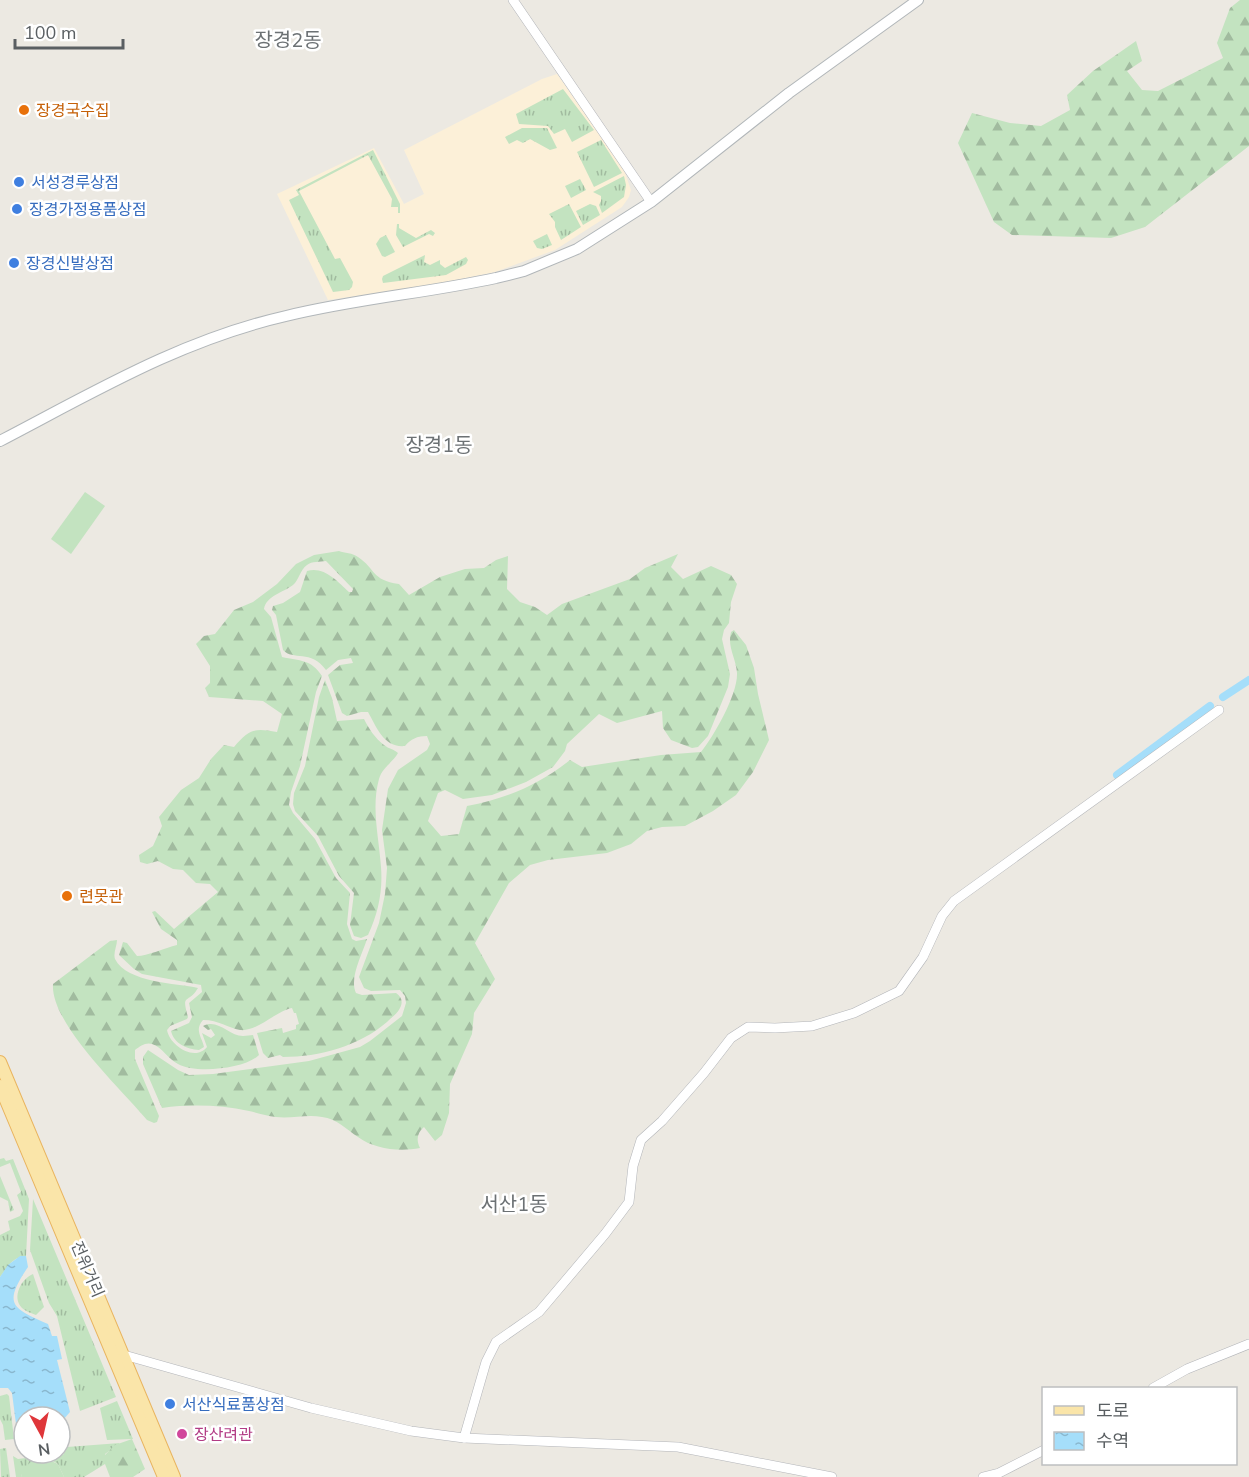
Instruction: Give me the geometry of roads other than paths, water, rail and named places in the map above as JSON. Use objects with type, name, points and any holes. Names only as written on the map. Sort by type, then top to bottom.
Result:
[{"type":"main road","points":[[0,441],[160,358],[216,337],[285,316],[344,304],[436,290],[524,271],[577,249],[651,202],[789,93],[918,0]]},
{"type":"main road","name":"전위거리","points":[[0,1062],[174,1477]]},
{"type":"main road","name":"전위거리","points":[[0,1086],[164,1477]]},
{"type":"street","points":[[513,0],[651,202]]},
{"type":"street","points":[[464,1438],[486,1362],[496,1342],[539,1312],[605,1234],[629,1202],[633,1166],[640,1140],[662,1121],[731,1038],[748,1027],[775,1029],[812,1026],[854,1013],[899,991],[923,957],[942,916],[954,901],[1219,710]]},
{"type":"street","points":[[1157,1387],[1187,1370],[1249,1344]]},
{"type":"street","points":[[124,1355],[311,1408],[411,1431],[464,1438],[678,1447],[832,1477]]},
{"type":"street","points":[[983,1477],[999,1473],[1042,1451]]},
{"type":"water","points":[[20,1256],[26,1256],[28,1267],[15,1289],[15,1303],[26,1314],[48,1324],[52,1336],[57,1336],[62,1359],[57,1360],[68,1405],[14,1405],[12,1393],[8,1388],[0,1388],[0,1277],[8,1265]]},
{"type":"waterway","points":[[1223,697],[1249,680]]},
{"type":"waterway","points":[[1117,775],[1210,706]]},
{"type":"place","name":"장경국수집","points":[[24,110]]},
{"type":"place","name":"서성경루상점","points":[[19,182]]},
{"type":"place","name":"장경가정용품상점","points":[[17,209]]},
{"type":"place","name":"장경신발상점","points":[[14,263]]},
{"type":"place","name":"련못관","points":[[67,896]]},
{"type":"place","name":"서산식료품상점","points":[[170,1404]]},
{"type":"place","name":"장산려관","points":[[182,1434]]},
{"type":"district","name":"장경2동","points":[[288,40]]},
{"type":"district","name":"장경1동","points":[[439,445]]},
{"type":"district","name":"서산1동","points":[[514,1204]]}]
